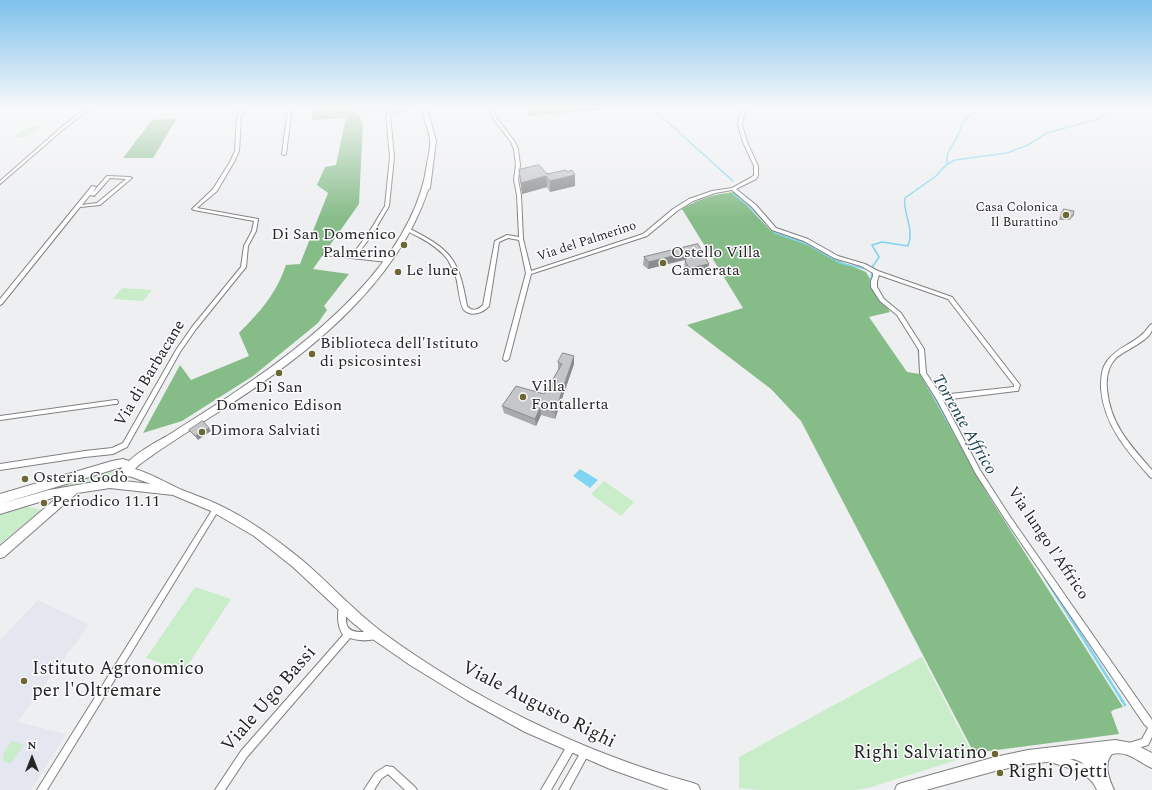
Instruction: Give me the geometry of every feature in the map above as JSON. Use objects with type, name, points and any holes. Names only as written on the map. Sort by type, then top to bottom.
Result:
[{"type":"main road","points":[[0,509],[49,494],[110,484],[121,478],[134,463],[161,444],[243,392],[257,385],[268,374],[294,356],[335,320],[358,297],[396,252],[428,186],[427,183],[431,167],[432,145]]},
{"type":"main road","points":[[0,499],[129,459],[161,444]]},
{"type":"main road","name":"Viale Augusto Righi","points":[[112,464],[125,464],[127,471],[158,482],[216,509],[261,535],[314,577],[343,606],[376,634],[403,654],[455,687],[494,709],[585,754],[645,776],[693,790]]},
{"type":"main road","name":"Viale Augusto Righi","points":[[110,484],[177,492]]},
{"type":"main road","points":[[0,553],[75,489]]},
{"type":"main road","points":[[1099,777],[1102,757],[1117,748]]},
{"type":"main road","points":[[902,790],[995,764],[1036,755],[1117,748],[1142,754],[1152,761]]},
{"type":"main road","points":[[1071,752],[1088,759],[1096,766],[1099,777],[1107,790]]},
{"type":"street","points":[[0,183],[43,145]]},
{"type":"street","name":"Via di Barbacane","points":[[0,467],[113,451],[124,445],[178,351],[194,328],[243,267],[246,246],[254,231],[256,220],[194,209],[216,190],[232,162],[237,150],[237,145]]},
{"type":"street","points":[[284,154],[285,145]]},
{"type":"street","points":[[353,257],[370,235],[387,206],[392,156],[391,145]]},
{"type":"street","points":[[506,359],[529,273],[521,239],[519,195],[516,180],[518,165],[514,145]]},
{"type":"street","name":"Via del Palmerino","points":[[529,273],[645,235],[675,210],[691,200],[733,189],[754,178],[757,171],[756,166],[747,145]]},
{"type":"street","points":[[76,209],[79,209],[108,178],[130,178],[98,204],[82,206]]},
{"type":"street","points":[[0,303],[94,187]]},
{"type":"street","points":[[733,189],[754,206],[774,229],[806,240],[836,257],[863,265],[876,272],[950,298],[1017,385],[1016,389],[939,398]]},
{"type":"street","points":[[406,233],[420,236],[441,249],[458,274],[464,306],[466,309],[474,312],[480,311],[486,306],[497,241],[507,236],[521,239]]},
{"type":"street","points":[[325,254],[353,257],[390,258]]},
{"type":"street","name":"Via lungo l'Affrico","points":[[876,272],[874,287],[882,300],[899,314],[922,350],[923,373],[939,398],[978,472],[1007,517],[1152,727],[1148,738],[1141,744],[1131,747],[1117,748]]},
{"type":"street","points":[[1152,326],[1149,334],[1143,340],[1110,362],[1107,367],[1104,381],[1106,403],[1112,422],[1124,441],[1152,475]]},
{"type":"street","points":[[0,418],[115,402]]},
{"type":"street","points":[[42,790],[216,509]]},
{"type":"street","points":[[343,606],[341,624],[349,634],[356,637],[376,634]]},
{"type":"street","name":"Viale Ugo Bassi","points":[[220,790],[244,754],[349,634]]},
{"type":"street","points":[[546,790],[571,747]]},
{"type":"street","points":[[564,790],[585,754]]},
{"type":"street","points":[[1036,755],[1046,756],[1086,769],[1099,777],[1102,790]]},
{"type":"street","points":[[369,790],[378,776],[386,770],[390,770],[412,790]]},
{"type":"shaded area","name":"Istituto Agronomico per l'Oltremare","points":[[38,600],[89,625],[17,722],[66,734],[31,790],[0,790],[0,640]]},
{"type":"green space","points":[[133,145],[161,145],[153,158],[123,158]]},
{"type":"green space","points":[[340,145],[362,145],[359,204],[313,269],[349,274],[324,306],[327,310],[318,323],[253,376],[182,421],[143,433],[180,365],[191,380],[249,356],[239,333],[267,302],[286,265],[300,264],[328,193],[317,185],[325,167],[336,165]]},
{"type":"green space","points":[[734,192],[771,231],[810,244],[837,260],[866,272],[890,312],[869,317],[907,372],[920,374],[988,495],[1123,707],[1111,712],[1119,734],[974,753],[801,421],[771,389],[687,325],[743,308],[682,209],[694,202],[720,194]]},
{"type":"green space","points":[[122,288],[152,290],[143,301],[113,299]]},
{"type":"green space","points":[[121,466],[123,468],[115,478],[0,507],[0,501]]},
{"type":"green space","points":[[604,481],[634,502],[621,516],[591,494]]},
{"type":"green space","points":[[25,506],[41,510],[0,544],[0,515]]},
{"type":"green space","points":[[195,587],[231,599],[184,671],[146,658]]},
{"type":"green space","points":[[922,657],[973,755],[868,788],[854,790],[759,790],[739,788],[739,757]]},
{"type":"green space","points":[[12,741],[24,745],[10,764],[3,760],[4,752]]},
{"type":"water","points":[[580,469],[598,480],[590,488],[573,476]]},
{"type":"building","points":[[539,165],[547,174],[572,170],[575,175],[550,181],[546,176],[521,183],[519,170]]},
{"type":"building","points":[[1064,209],[1074,211],[1073,216],[1062,216]]},
{"type":"building","points":[[698,244],[709,264],[689,268],[685,261],[689,252],[649,262],[644,257]]},
{"type":"building","name":"Villa Fontallerta","points":[[563,353],[574,356],[555,412],[540,408],[535,419],[502,406],[516,386],[544,394],[562,364],[558,362]]},
{"type":"building","points":[[203,421],[209,428],[195,436],[189,430]]},
{"type":"waterway","name":"Torrente Affrico","points":[[693,145],[733,181]]},
{"type":"waterway","points":[[947,164],[947,155],[952,145]]},
{"type":"waterway","points":[[947,164],[955,160],[1007,153],[1028,145]]},
{"type":"waterway","points":[[871,269],[879,257],[872,245],[882,242],[908,246],[910,233],[905,209],[905,198],[936,176],[947,164]]},
{"type":"waterway","name":"Torrente Affrico","points":[[733,194],[750,207],[775,233],[809,245],[840,263],[866,269]]},
{"type":"waterway","name":"Torrente Affrico","points":[[872,271],[870,284],[877,296]]},
{"type":"waterway","name":"Torrente Affrico","points":[[918,348],[920,372],[922,376]]},
{"type":"waterway","name":"Torrente Affrico","points":[[922,375],[953,431]]},
{"type":"waterway","name":"Torrente Affrico","points":[[1045,578],[1125,705]]},
{"type":"place","name":"Casa Colonica Il Burattino","points":[[1066,215]]},
{"type":"place","name":"Di San Domenico Palmerino","points":[[404,245]]},
{"type":"place","name":"Ostello Villa Camerata","points":[[663,263]]},
{"type":"place","name":"Le lune","points":[[398,272]]},
{"type":"place","name":"Biblioteca dell'Istituto di psicosintesi","points":[[312,354]]},
{"type":"place","name":"Di San Domenico Edison","points":[[279,373]]},
{"type":"place","name":"Villa Fontallerta","points":[[523,397]]},
{"type":"place","name":"Dimora Salviati","points":[[202,432]]},
{"type":"place","name":"Osteria Godò","points":[[25,479]]},
{"type":"place","name":"Periodico 11.11","points":[[44,503]]},
{"type":"place","name":"Istituto Agronomico per l'Oltremare","points":[[24,681]]},
{"type":"place","name":"Righi Salviatino","points":[[995,754]]},
{"type":"place","name":"Righi Ojetti","points":[[1000,773]]}]
